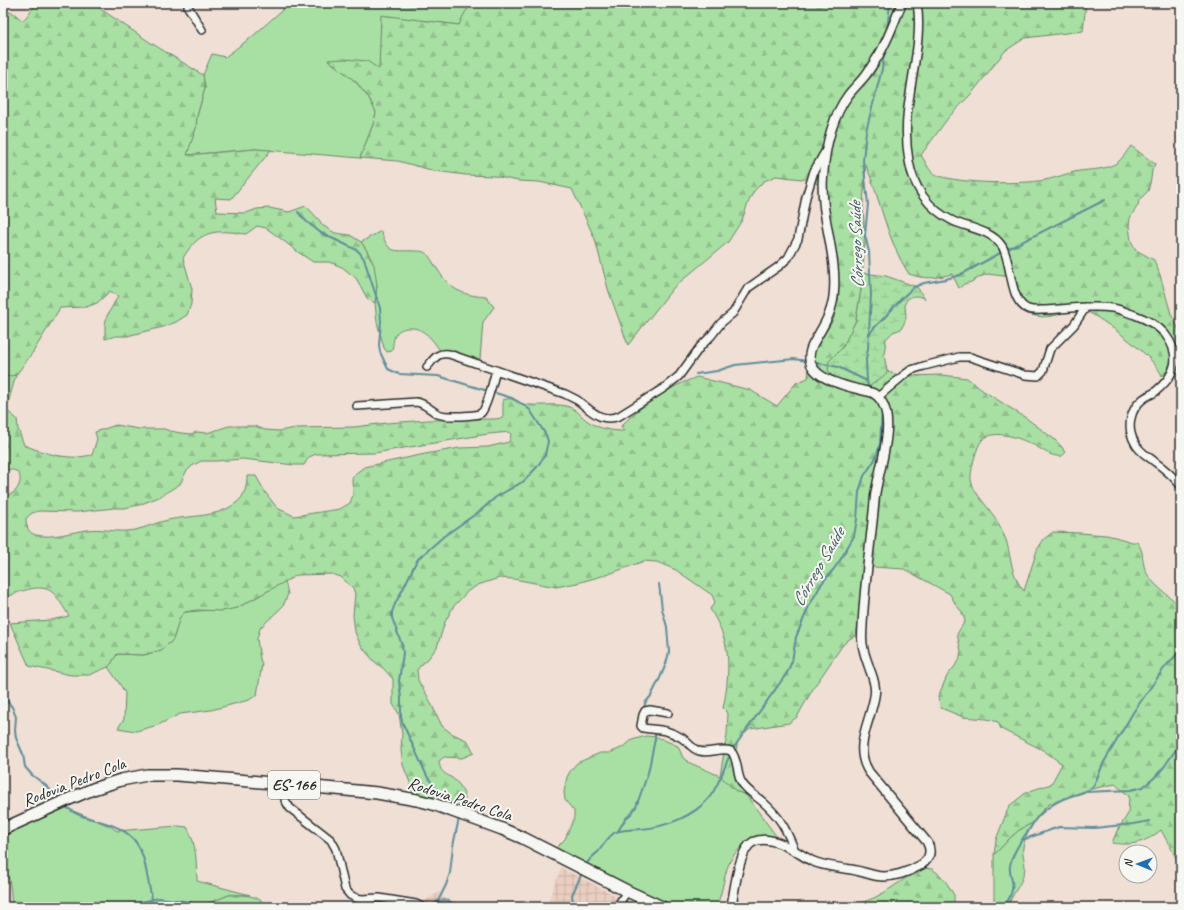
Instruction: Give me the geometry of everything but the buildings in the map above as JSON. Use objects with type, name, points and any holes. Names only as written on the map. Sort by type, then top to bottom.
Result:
[{"type":"main road","name":"Rodovia Pedro Cola","points":[[3,829],[67,800],[135,776],[163,774],[177,775],[377,794],[412,799],[433,804],[502,829],[662,907]]},
{"type":"street","points":[[189,3],[188,7],[202,30]]},
{"type":"street","points":[[732,907],[741,860],[745,850],[755,841],[767,840],[785,846],[813,861],[822,864],[879,876],[902,873],[921,865],[930,856],[931,851],[927,842],[869,772],[862,759],[863,739],[875,692],[875,682],[866,658],[862,640],[865,591],[876,486],[887,433],[885,411],[883,403],[878,396],[830,381],[816,372],[810,364],[812,345],[828,318],[834,292],[835,275],[822,195],[826,150],[832,126],[838,112],[849,95],[866,75],[878,57],[888,38],[902,3]]},
{"type":"street","points":[[917,3],[918,42],[907,123],[907,149],[911,169],[917,187],[932,208],[952,221],[993,236],[1002,245],[1007,257],[1013,287],[1018,300],[1022,306],[1027,309],[1033,310],[1086,307],[1114,308],[1145,319],[1156,326],[1164,334],[1171,344],[1175,354],[1176,359],[1172,371],[1164,384],[1155,392],[1143,399],[1135,407],[1131,415],[1130,425],[1131,433],[1138,449],[1168,472],[1181,486]]},
{"type":"street","points":[[427,367],[439,354],[449,354],[565,394],[576,399],[597,415],[607,418],[619,416],[664,388],[679,376],[700,347],[721,323],[733,313],[748,288],[788,258],[798,239],[806,197],[814,171],[826,150]]},
{"type":"street","points":[[878,396],[911,370],[959,357],[970,357],[1025,375],[1038,376],[1043,371],[1050,349],[1074,325],[1086,307]]},
{"type":"street","points":[[357,406],[416,402],[424,404],[437,413],[443,415],[462,416],[480,414],[484,409],[496,370]]},
{"type":"street","points":[[668,713],[650,710],[645,711],[641,726],[643,728],[667,731],[675,734],[698,751],[722,750],[731,752],[735,759],[742,784],[748,791],[763,802],[781,821],[787,830],[795,851]]},
{"type":"street","points":[[284,784],[285,800],[290,808],[334,844],[338,855],[345,889],[350,896],[362,899],[379,898],[416,904],[422,907]]},
{"type":"street","points":[[618,907],[627,891]]},
{"type":"shaded area","points":[[561,868],[638,907],[546,907]]},
{"type":"shaded area","points":[[439,892],[451,907],[415,907]]},
{"type":"green space","points":[[37,3],[94,3],[151,43],[203,75],[205,88],[197,116],[196,128],[187,155],[255,149],[271,150],[231,199],[215,198],[217,212],[246,213],[257,209],[269,208],[289,212],[306,206],[322,225],[335,233],[350,235],[361,242],[374,265],[377,285],[375,303],[367,298],[356,278],[342,267],[329,262],[313,262],[266,228],[257,226],[246,234],[214,232],[197,240],[183,258],[192,289],[191,304],[187,315],[176,322],[163,327],[127,336],[116,336],[105,339],[105,324],[107,316],[118,296],[110,291],[97,303],[86,307],[60,308],[33,352],[16,375],[3,377],[3,13],[12,12],[23,21]]},
{"type":"green space","points":[[290,3],[475,3],[467,10],[460,25],[425,21],[379,70],[329,60],[355,81],[369,98],[376,112],[374,122],[360,158],[255,149],[186,155],[196,128],[197,116],[205,88],[203,75],[212,54],[225,57],[253,36]]},
{"type":"green space","points":[[475,3],[1086,3],[1083,31],[1025,38],[1005,51],[972,93],[948,118],[921,155],[933,173],[942,177],[984,182],[1015,183],[1038,181],[1052,179],[1079,171],[1105,168],[1115,164],[1122,158],[1131,146],[1155,164],[1152,170],[1148,191],[1139,200],[1138,205],[1130,218],[1129,226],[1131,241],[1136,250],[1154,260],[1160,275],[1171,314],[1181,334],[1181,353],[1162,376],[1150,359],[1136,346],[1115,329],[1084,310],[1071,308],[1057,315],[1047,317],[1032,315],[1023,311],[1015,293],[1011,277],[988,274],[964,284],[959,288],[952,274],[931,278],[909,274],[895,248],[866,165],[863,203],[865,244],[861,290],[856,320],[843,347],[829,361],[886,374],[887,371],[898,375],[908,376],[942,375],[967,378],[982,390],[1026,418],[1054,439],[1062,447],[1065,453],[1062,456],[1058,456],[1050,454],[1021,439],[994,435],[983,439],[978,446],[974,458],[971,476],[972,485],[995,518],[1003,533],[1007,543],[1014,574],[1024,591],[1037,550],[1044,539],[1053,532],[1106,535],[1137,542],[1141,549],[1146,572],[1156,585],[1178,604],[1179,614],[1181,616],[1181,867],[1161,830],[1144,841],[1132,844],[1112,843],[1117,831],[1128,814],[1129,796],[1115,784],[1087,790],[1049,804],[1037,816],[1034,822],[1019,830],[994,855],[996,840],[1009,806],[1027,792],[1051,784],[1062,764],[1043,750],[1001,729],[998,722],[987,719],[963,717],[941,708],[938,697],[947,676],[959,661],[961,651],[957,634],[965,621],[962,612],[950,594],[904,569],[873,567],[868,580],[856,635],[842,646],[814,687],[797,717],[789,723],[750,729],[738,741],[735,754],[739,786],[746,795],[736,791],[720,776],[727,735],[728,713],[723,708],[727,685],[728,660],[723,636],[710,609],[715,602],[712,595],[676,570],[657,562],[644,561],[609,574],[556,587],[514,579],[499,578],[478,585],[468,591],[453,607],[445,622],[437,647],[417,670],[418,680],[442,726],[451,733],[468,741],[474,753],[462,758],[444,757],[439,761],[442,771],[456,781],[462,789],[466,804],[465,815],[417,800],[403,765],[401,750],[402,734],[399,714],[393,704],[393,679],[375,662],[360,644],[355,632],[353,615],[355,594],[353,588],[341,577],[332,574],[297,575],[237,608],[222,611],[197,610],[185,612],[180,617],[173,640],[161,650],[144,655],[117,654],[108,667],[89,675],[71,675],[29,666],[10,623],[51,620],[69,616],[56,596],[47,589],[34,588],[3,599],[3,495],[11,494],[15,491],[19,486],[20,476],[16,471],[3,469],[3,411],[6,410],[17,419],[18,429],[24,445],[52,454],[75,457],[92,455],[97,439],[95,432],[116,425],[139,429],[164,429],[191,434],[197,432],[207,433],[229,426],[255,426],[265,430],[279,431],[296,428],[354,427],[429,420],[494,419],[503,418],[503,400],[506,399],[528,405],[566,406],[573,409],[586,420],[597,426],[611,430],[624,431],[621,426],[647,403],[666,391],[697,377],[750,390],[777,406],[796,383],[808,378],[810,361],[834,318],[837,298],[822,192],[812,179],[776,176],[764,181],[754,191],[742,220],[728,242],[674,287],[628,345],[608,289],[595,239],[572,189],[539,182],[518,181],[494,176],[466,175],[435,171],[398,161],[360,158],[374,122],[376,112],[369,98],[355,81],[328,60],[345,59],[367,61],[379,69],[381,15],[459,25],[469,7]],"holes":[[[510,432],[511,435],[509,442],[488,447],[460,448],[425,454],[364,467],[352,478],[353,495],[350,503],[340,509],[294,516],[277,508],[265,492],[256,476],[247,476],[247,483],[242,498],[229,508],[212,514],[177,518],[132,530],[92,530],[49,536],[33,534],[29,531],[26,524],[26,518],[32,513],[39,511],[77,512],[124,508],[139,505],[159,497],[180,484],[186,472],[192,466],[201,461],[243,459],[304,465],[309,457],[316,454],[374,453],[488,434]]]},
{"type":"green space","points":[[381,231],[389,248],[397,251],[419,251],[426,253],[441,275],[456,290],[469,295],[486,297],[494,307],[483,322],[480,359],[443,355],[424,332],[413,328],[402,329],[399,331],[395,336],[392,351],[387,352],[384,348],[377,322],[375,303],[377,285],[367,251],[361,242]]},
{"type":"green space","points":[[863,273],[886,276],[917,287],[925,299],[919,296],[913,296],[908,299],[905,305],[905,322],[901,329],[893,332],[886,339],[884,355],[887,371],[886,374],[870,386],[861,387],[834,380],[828,370],[829,361],[843,347],[856,320]]},
{"type":"green space","points":[[16,375],[6,410],[3,411],[3,377]]},
{"type":"green space","points":[[285,581],[288,594],[283,606],[260,628],[257,639],[262,664],[257,695],[249,700],[211,710],[180,714],[158,725],[136,731],[118,728],[124,719],[125,693],[108,667],[117,654],[144,655],[161,650],[173,640],[180,616],[185,612],[237,608]]},
{"type":"green space","points":[[646,736],[657,737],[678,746],[683,758],[690,763],[720,776],[736,791],[746,795],[782,844],[749,840],[733,856],[727,868],[721,894],[716,907],[657,907],[551,853],[565,839],[574,818],[574,811],[565,800],[564,792],[567,777],[571,770],[577,763],[600,753],[609,753],[619,749],[632,740]]},
{"type":"green space","points":[[66,808],[110,826],[117,831],[178,826],[187,827],[193,840],[197,881],[250,895],[229,895],[199,907],[11,907],[9,879],[3,865],[3,836]]},
{"type":"green space","points":[[1034,822],[1023,846],[1025,868],[1021,882],[1011,898],[1008,907],[994,907],[994,855],[1019,830]]},
{"type":"green space","points":[[924,868],[932,869],[946,882],[954,895],[954,907],[834,907],[838,905],[861,903],[874,898]]},
{"type":"green space","points":[[229,895],[255,897],[270,907],[199,907]]},
{"type":"waterway","points":[[404,3],[410,5],[452,6],[511,3]]},
{"type":"waterway","name":"Córrego Saúde","points":[[887,31],[890,3]]},
{"type":"waterway","name":"Córrego Saúde","points":[[871,389],[868,386],[867,381],[866,359],[868,349],[871,295],[869,252],[865,235],[868,204],[863,160],[866,131],[882,69],[884,53]]},
{"type":"waterway","points":[[1006,250],[1105,200]]},
{"type":"waterway","points":[[298,212],[306,221],[321,233],[357,250],[364,259],[380,308],[381,321],[379,345],[380,352],[388,369],[399,374],[438,376],[488,391]]},
{"type":"waterway","points":[[869,335],[914,287],[924,283],[960,275],[1002,252]]},
{"type":"waterway","points":[[696,374],[717,371],[735,365],[794,359],[807,361]]},
{"type":"waterway","points":[[814,362],[838,367],[867,381]]},
{"type":"waterway","points":[[457,808],[437,790],[427,776],[403,724],[401,717],[399,681],[403,653],[402,645],[392,618],[392,612],[418,559],[444,536],[480,511],[496,497],[524,481],[537,467],[545,455],[548,441],[546,435],[530,410],[512,398],[492,392]]},
{"type":"waterway","name":"Córrego Saúde","points":[[732,750],[787,673],[792,661],[796,637],[809,606],[822,583],[839,562],[854,536],[859,492],[864,476],[874,461],[880,444],[882,411]]},
{"type":"waterway","points":[[644,709],[645,703],[651,696],[660,678],[669,652],[667,627],[662,609],[659,584]]},
{"type":"waterway","points":[[1087,791],[1094,785],[1104,762],[1134,711],[1165,667],[1181,650]]},
{"type":"waterway","points":[[3,690],[16,717],[16,738],[23,754],[25,767],[59,798]]},
{"type":"waterway","points":[[618,831],[626,818],[636,807],[648,773],[655,739],[655,734],[653,732]]},
{"type":"waterway","points":[[1004,907],[1012,892],[1010,870],[1012,858],[1025,835],[1040,814],[1065,798],[1086,792],[1131,790],[1143,787],[1164,767],[1181,742]]},
{"type":"waterway","name":"Córrego Saúde","points":[[586,865],[614,833],[623,830],[660,826],[678,820],[695,811],[713,793],[730,754]]},
{"type":"waterway","points":[[66,806],[81,816],[115,826],[127,833],[135,841],[144,860],[152,899]]},
{"type":"waterway","points":[[438,901],[450,873],[453,846],[459,818]]},
{"type":"waterway","points":[[1022,840],[1059,827],[1094,828],[1150,821]]},
{"type":"waterway","name":"Córrego Saúde","points":[[573,907],[572,895],[582,873]]},
{"type":"waterway","points":[[121,907],[159,898],[183,901],[209,907]]},
{"type":"waterway","points":[[431,907],[441,900],[452,902],[460,907]]},
{"type":"waterway","points":[[235,907],[245,907]]}]
